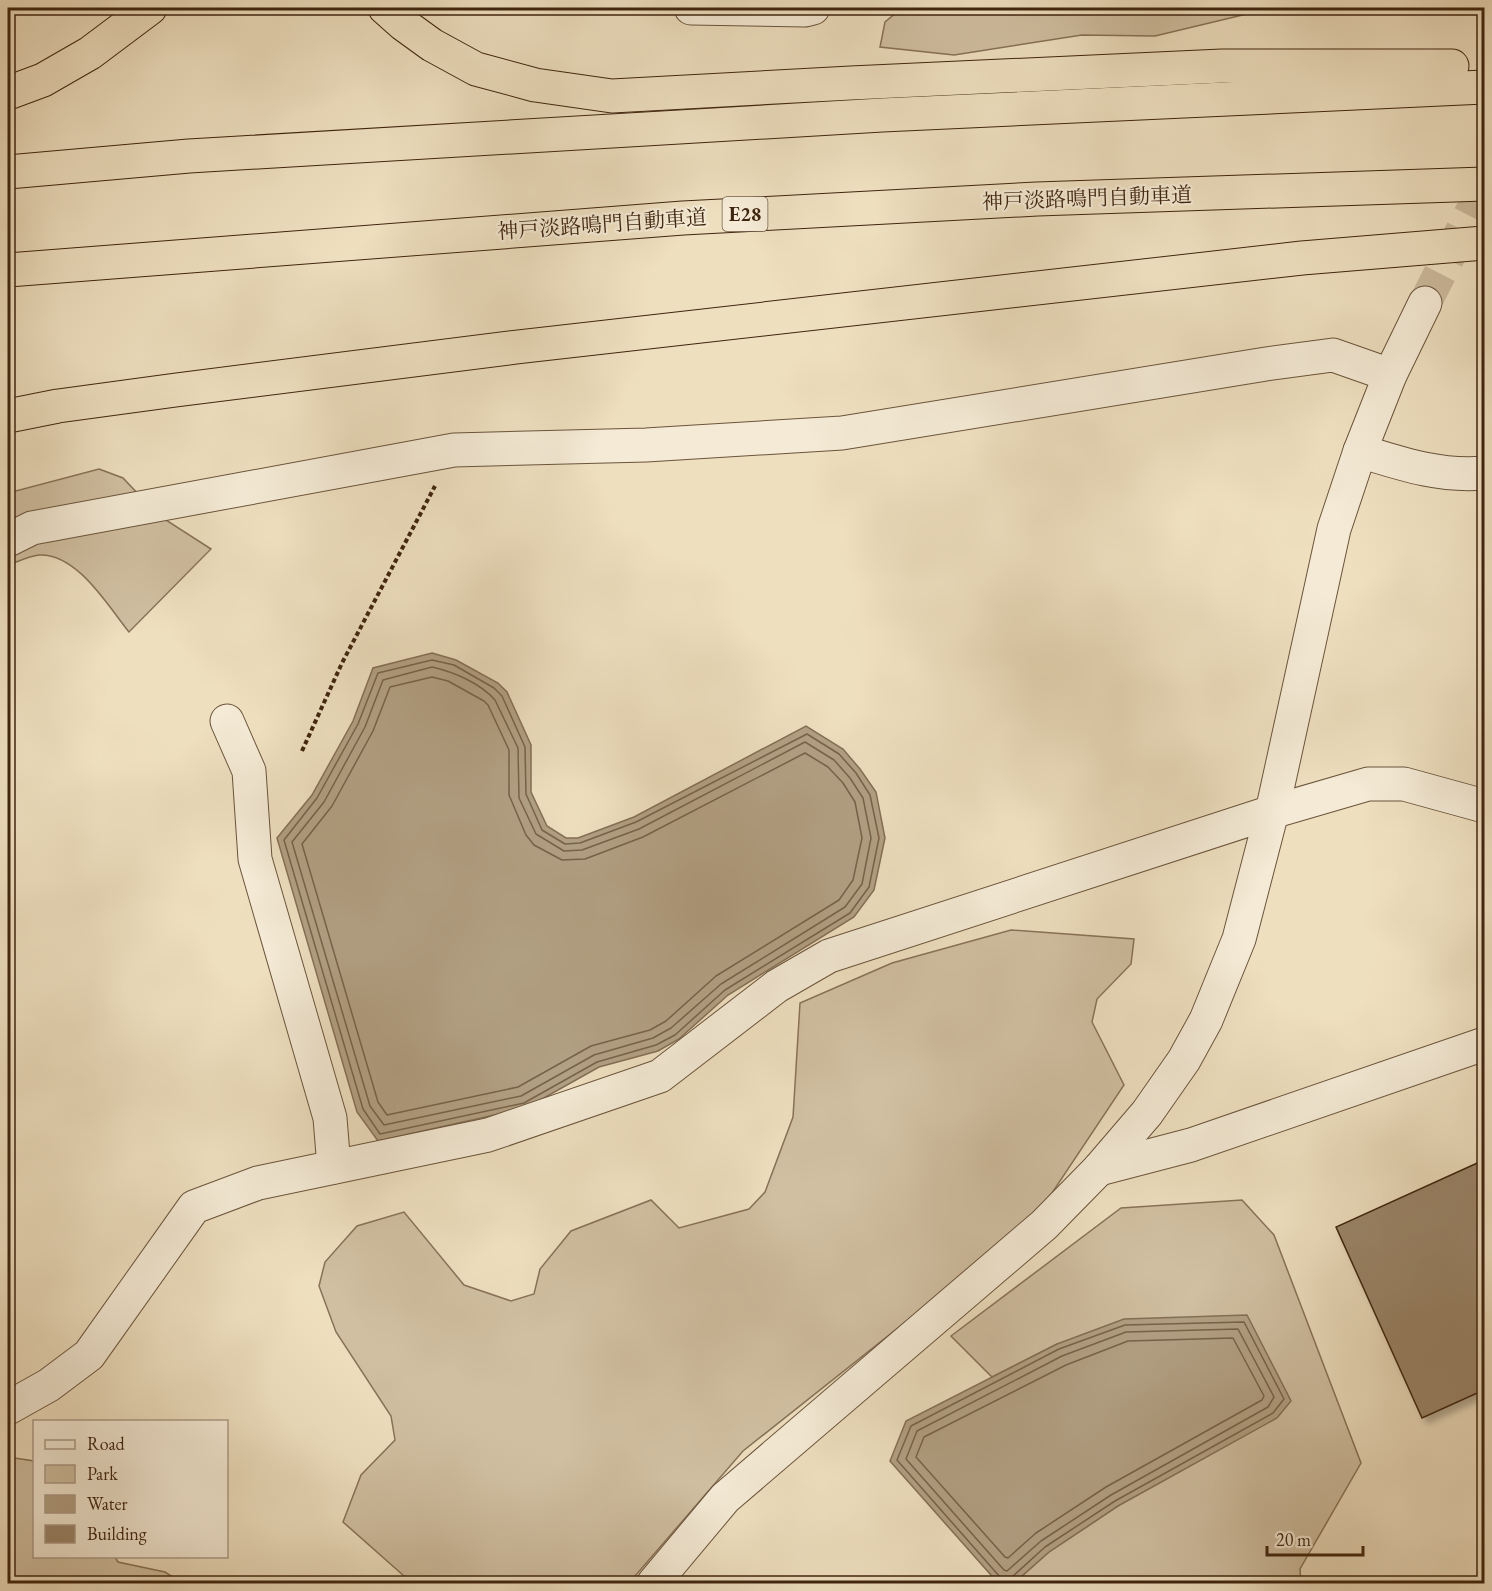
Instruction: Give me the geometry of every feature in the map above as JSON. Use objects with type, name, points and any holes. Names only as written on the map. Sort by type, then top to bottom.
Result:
[{"type":"highway","points":[[8,93],[43,80],[90,53],[150,8]]},
{"type":"highway","points":[[385,8],[432,45],[476,69],[535,85],[612,96],[1222,66],[1485,66]]},
{"type":"highway","points":[[8,172],[189,156],[882,115],[1485,87]]},
{"type":"highway","name":"神戸淡路鳴門自動車道","points":[[8,270],[683,218],[1037,199],[1485,184]]},
{"type":"highway","points":[[8,416],[58,406],[176,390],[517,347],[1302,258],[1485,243]]},
{"type":"street","points":[[691,8],[805,10],[813,8]]},
{"type":"street","points":[[653,1584],[725,1498],[1044,1225],[1099,1169],[1147,1113],[1184,1060],[1206,1020],[1239,939],[1272,812],[1334,529],[1360,451],[1390,375],[1425,303]]},
{"type":"street","points":[[8,540],[32,528],[454,450],[646,446],[842,433],[1333,355],[1390,375]]},
{"type":"street","points":[[1360,451],[1427,471],[1451,474],[1485,473]]},
{"type":"street","points":[[227,721],[249,771],[255,859],[330,1118],[334,1167]]},
{"type":"street","points":[[8,1408],[49,1385],[89,1355],[194,1207],[258,1182],[488,1135],[660,1076],[777,986],[829,956],[1272,812],[1368,784],[1404,784],[1485,806]]},
{"type":"street","points":[[1099,1169],[1191,1145],[1485,1044]]},
{"type":"path","points":[[302,751],[342,663],[454,450]]},
{"type":"green space","points":[[902,8],[1272,8],[1155,36],[1082,35],[954,55],[880,47],[885,22]]},
{"type":"green space","points":[[99,469],[123,478],[158,515],[211,549],[129,632],[90,583],[66,563],[53,557],[39,555],[8,565],[8,493]]},
{"type":"green space","points":[[1011,930],[1134,939],[1131,964],[1097,999],[1092,1022],[1124,1085],[1034,1220],[743,1451],[629,1583],[412,1583],[343,1522],[361,1475],[395,1440],[391,1416],[336,1332],[319,1286],[325,1262],[357,1226],[404,1212],[464,1285],[511,1301],[534,1294],[540,1269],[571,1231],[651,1200],[679,1228],[749,1209],[765,1192],[793,1117],[800,1003],[892,963]]},
{"type":"green space","points":[[1242,1200],[1274,1235],[1361,1463],[1300,1569],[1301,1583],[1014,1583],[1049,1552],[1118,1506],[1057,1344],[992,1377],[951,1336],[1121,1208]]},
{"type":"green space","points":[[8,1457],[33,1461],[33,1558],[116,1558],[118,1562],[165,1572],[182,1583],[8,1583]]},
{"type":"water","points":[[432,653],[456,660],[498,683],[507,692],[531,745],[531,792],[547,826],[566,838],[578,838],[634,817],[806,726],[843,749],[876,792],[885,838],[874,890],[854,917],[728,995],[679,1039],[658,1051],[599,1067],[526,1108],[378,1141],[357,1112],[277,838],[312,795],[353,721],[373,668]]},
{"type":"water","points":[[1247,1315],[1291,1401],[1277,1418],[1118,1506],[1049,1552],[1014,1583],[998,1583],[890,1461],[906,1421],[1057,1344],[1124,1319]]},
{"type":"building","points":[[1484,1160],[1484,1390],[1422,1418],[1336,1227]]},
{"type":"tunnel","points":[[1425,303],[1484,187]]}]
